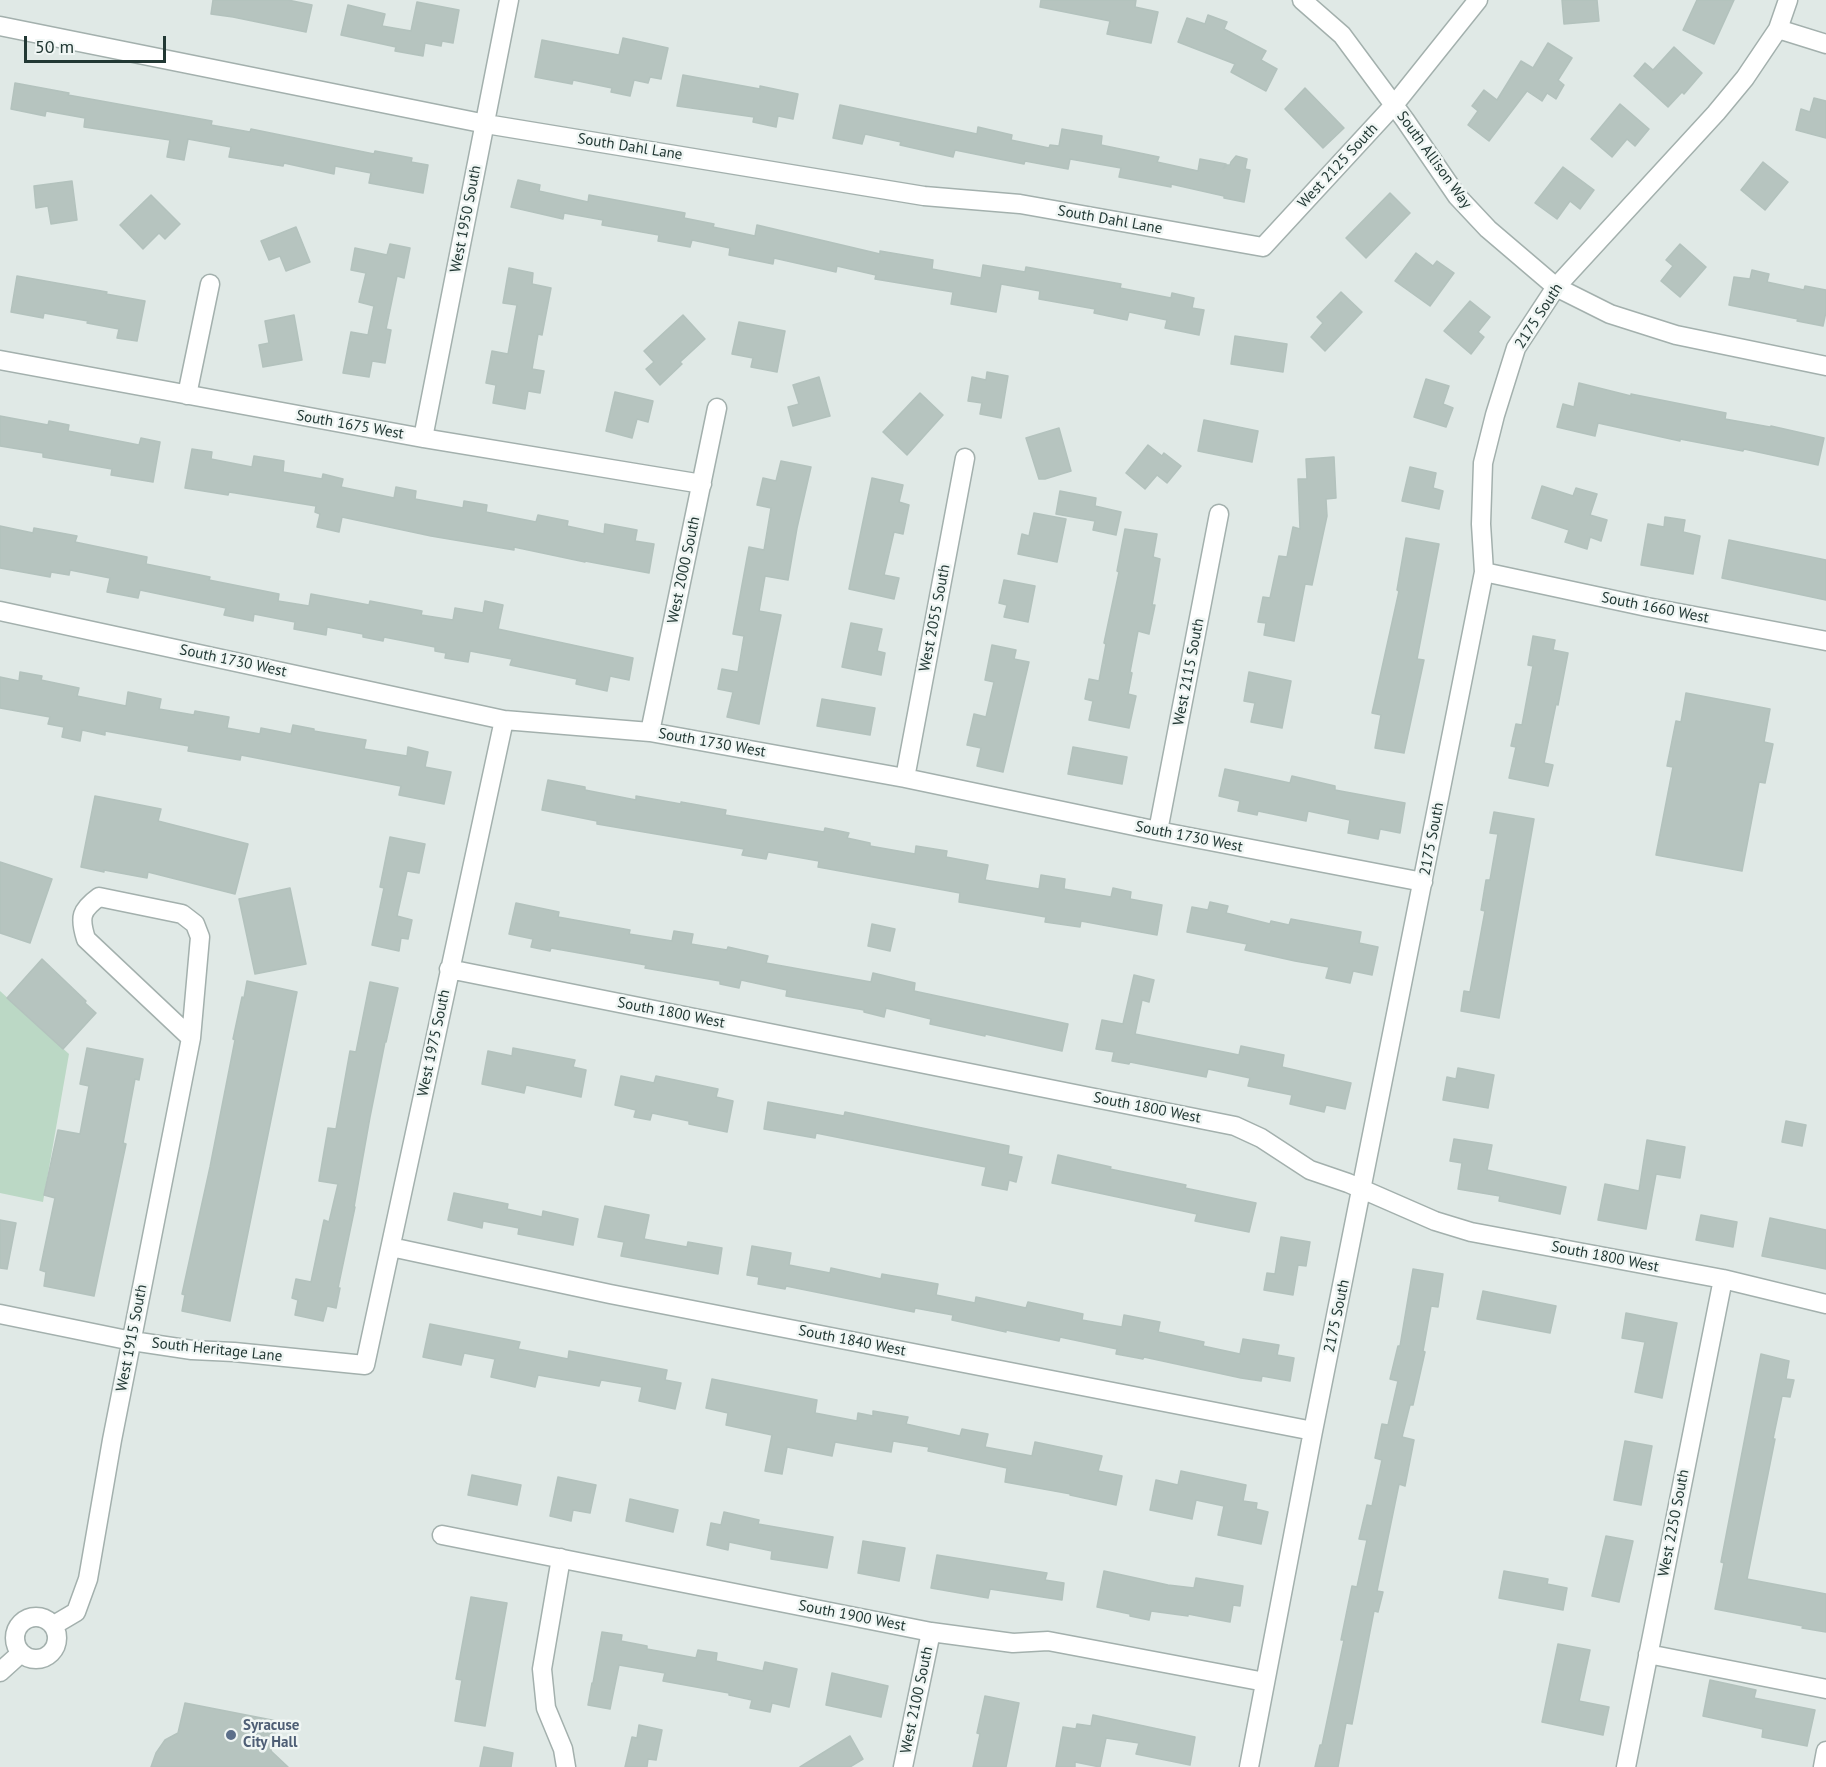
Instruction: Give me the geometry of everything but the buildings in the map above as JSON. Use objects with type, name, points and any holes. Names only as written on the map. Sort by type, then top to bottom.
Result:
[{"type":"street","name":"West 1950 South","points":[[423,438],[509,0]]},
{"type":"street","name":"South Allison Way","points":[[1302,0],[1342,34],[1457,196],[1488,229],[1556,287],[1610,314],[1676,335],[1826,366]]},
{"type":"street","name":"West 2125 South","points":[[1263,247],[1394,105],[1478,0]]},
{"type":"street","name":"2175 South","points":[[1249,1767],[1313,1431],[1485,572],[1481,524],[1483,463],[1494,415],[1516,348],[1556,287],[1716,113],[1745,78],[1778,29],[1788,0]]},
{"type":"street","name":"South Dahl Lane","points":[[0,26],[486,124],[924,196],[1020,204],[1263,247]]},
{"type":"street","points":[[1778,29],[1826,44]]},
{"type":"street","points":[[187,395],[210,284]]},
{"type":"street","name":"South 1675 West","points":[[0,360],[423,438],[702,484]]},
{"type":"street","name":"West 2000 South","points":[[650,732],[717,408]]},
{"type":"street","name":"West 2055 South","points":[[905,778],[965,458]]},
{"type":"street","name":"West 2115 South","points":[[1158,831],[1219,514]]},
{"type":"street","name":"South 1660 West","points":[[1485,572],[1647,607],[1826,641]]},
{"type":"street","name":"South 1730 West","points":[[0,611],[504,720],[650,732],[905,778],[1158,831],[1423,882]]},
{"type":"street","name":"West 1975 South","points":[[366,1365],[504,720]]},
{"type":"street","name":"West 1915 South","points":[[54,1625],[76,1612],[88,1579],[112,1440],[191,1038],[200,937],[195,924],[182,914],[99,897],[87,906],[82,916],[81,925],[86,939],[191,1038]]},
{"type":"street","name":"South 1800 West","points":[[449,969],[1235,1126],[1261,1138],[1310,1170],[1362,1189],[1435,1221],[1471,1232],[1723,1279],[1826,1304]]},
{"type":"street","name":"South 1840 West","points":[[391,1247],[610,1294],[1313,1431]]},
{"type":"street","name":"West 2250 South","points":[[1626,1767],[1723,1279]]},
{"type":"street","name":"South Heritage Lane","points":[[0,1314],[132,1341],[192,1350],[366,1365]]},
{"type":"street","name":"South 1900 West","points":[[442,1535],[931,1632],[1013,1642],[1048,1641],[1265,1682]]},
{"type":"street","points":[[561,1558],[542,1669],[546,1708],[563,1749],[567,1767]]},
{"type":"street","points":[[35,1616],[49,1620],[54,1625],[58,1639],[56,1646],[48,1656],[34,1659],[21,1653],[15,1641],[15,1634],[22,1622],[35,1616]]},
{"type":"street","name":"West 2100 South","points":[[903,1767],[931,1632]]},
{"type":"street","points":[[0,1672],[21,1653]]},
{"type":"street","points":[[1648,1654],[1826,1689]]},
{"type":"street","points":[[1823,1767],[1826,1751]]},
{"type":"green space","points":[[0,991],[69,1054],[43,1202],[0,1193]]},
{"type":"place","name":"Syracuse City Hall","points":[[231,1735]]}]
